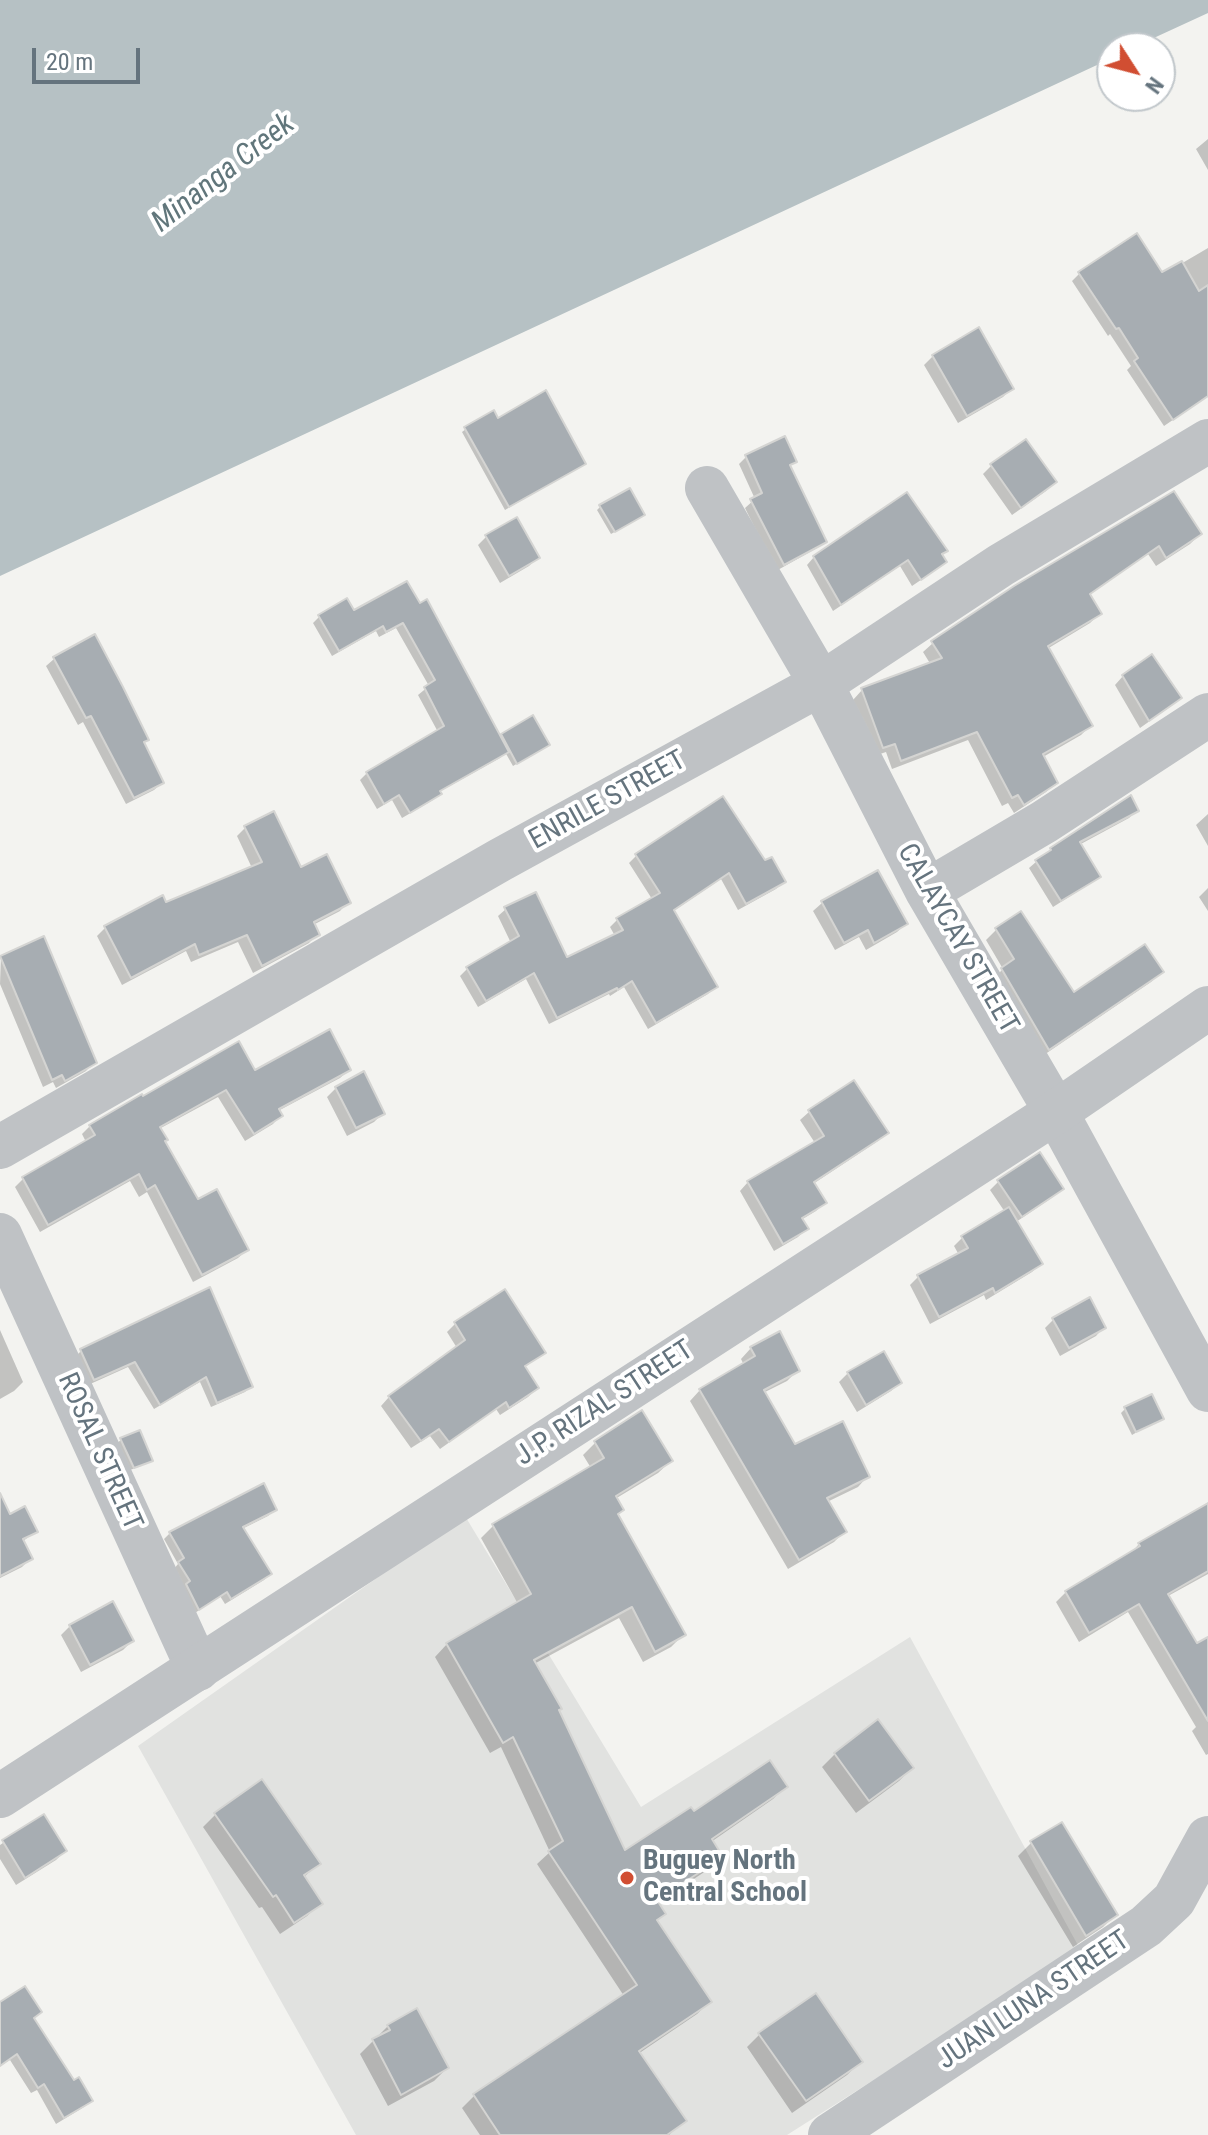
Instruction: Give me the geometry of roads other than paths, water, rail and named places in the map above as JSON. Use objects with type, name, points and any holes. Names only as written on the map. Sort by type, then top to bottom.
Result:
[{"type":"street","name":"ENRILE STREET","points":[[0,1147],[487,867],[821,684],[1001,565],[1204,453]]},
{"type":"street","name":"CALAYCAY STREET","points":[[707,488],[821,684],[927,891],[1056,1112],[1208,1390]]},
{"type":"street","points":[[927,891],[1044,822],[1208,715]]},
{"type":"street","name":"J.P. RIZAL STREET","points":[[0,1796],[1056,1112],[1208,1008]]},
{"type":"street","name":"ROSAL STREET","points":[[0,1235],[198,1669]]},
{"type":"street","name":"JUAN LUNA STREET","points":[[830,2135],[1146,1926],[1174,1900],[1208,1838]]},
{"type":"water","name":"Minanga Creek","points":[[0,0],[1208,0],[1208,13],[1167,32],[1096,32],[1096,65],[0,576]]},
{"type":"place","name":"Buguey North Central School","points":[[627,1878]]}]
